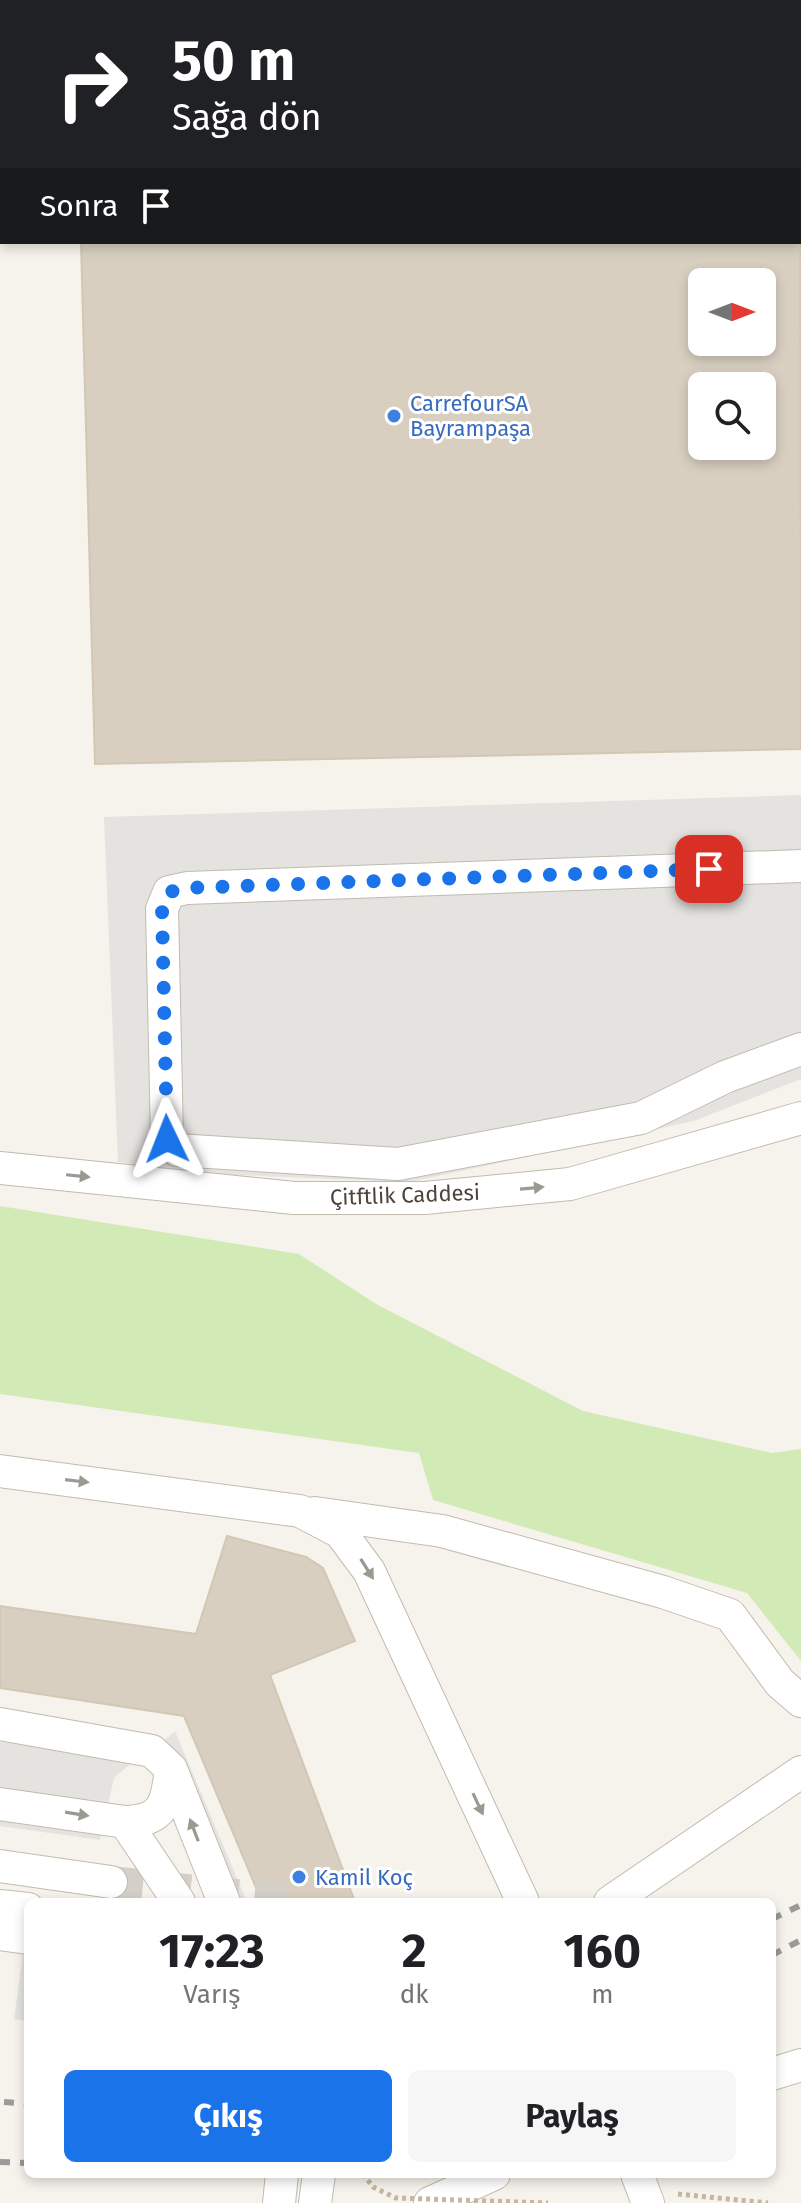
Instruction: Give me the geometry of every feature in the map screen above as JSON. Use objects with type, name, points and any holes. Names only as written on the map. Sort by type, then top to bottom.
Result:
[{"type":"street","points":[[801,866],[187,888],[169,892],[162,909],[167,1139],[177,1150],[398,1164],[641,1118],[725,1077],[801,1049]]},
{"type":"street","name":"Çitftlik Caddesi","points":[[0,1168],[294,1198],[425,1198],[570,1184],[801,1118]]},
{"type":"street","points":[[0,1471],[442,1531],[663,1592],[730,1615],[780,1683],[801,1701]]},
{"type":"street","points":[[300,1511],[340,1532],[369,1571],[521,1898]]},
{"type":"street","points":[[0,1724],[152,1751],[171,1769],[215,1895]]},
{"type":"street","points":[[0,1804],[125,1822],[147,1821],[158,1813],[168,1795],[171,1769]]},
{"type":"street","points":[[616,1898],[801,1772]]},
{"type":"street","points":[[125,1822],[176,1898]]},
{"type":"street","points":[[0,1866],[111,1882]]},
{"type":"street","points":[[0,1906],[24,1909]]},
{"type":"street","points":[[0,1934],[24,1937]]},
{"type":"street","points":[[776,2073],[801,2065]]},
{"type":"street","points":[[279,2203],[282,2178]]},
{"type":"street","points":[[315,2203],[318,2178]]},
{"type":"street","points":[[430,2203],[485,2178]]},
{"type":"street","points":[[639,2178],[648,2203]]},
{"type":"path","points":[[366,2178],[373,2187],[396,2198],[548,2203]]},
{"type":"path","points":[[648,2203],[681,2193],[768,2203]]},
{"type":"green space","points":[[0,1206],[299,1254],[376,1304],[583,1411],[772,1453],[801,1449],[801,1661],[747,1593],[433,1500],[419,1453],[0,1394]]},
{"type":"shaded area","points":[[801,795],[801,1079],[694,1121],[410,1182],[211,1174],[118,1162],[104,817]]},
{"type":"shaded area","points":[[175,1731],[245,1898],[229,1898],[152,1751]]},
{"type":"shaded area","points":[[0,1742],[138,1757],[114,1778],[100,1840],[0,1826]]},
{"type":"shaded area","points":[[23,1954],[24,2020],[14,2019]]},
{"type":"building","name":"CarrefourSA Bayrampaşa","points":[[81,244],[800,244],[801,749],[95,764]]},
{"type":"building","points":[[227,1536],[306,1557],[323,1568],[355,1641],[270,1675],[354,1898],[260,1898],[184,1716],[0,1688],[0,1606],[196,1634]]},
{"type":"tunnel","points":[[111,1882],[263,1898]]},
{"type":"railway","points":[[776,1917],[801,1905]]},
{"type":"railway","points":[[776,1953],[801,1940]]},
{"type":"railway","points":[[4,2102],[24,2104]]},
{"type":"railway","points":[[0,2162],[24,2163]]},
{"type":"place","name":"CarrefourSA Bayrampaşa","points":[[394,416]]},
{"type":"place","name":"Kamil Koç","points":[[299,1877]]},
{"type":"route","points":[[167,1139],[162,909],[169,892],[187,888],[709,869]]}]
